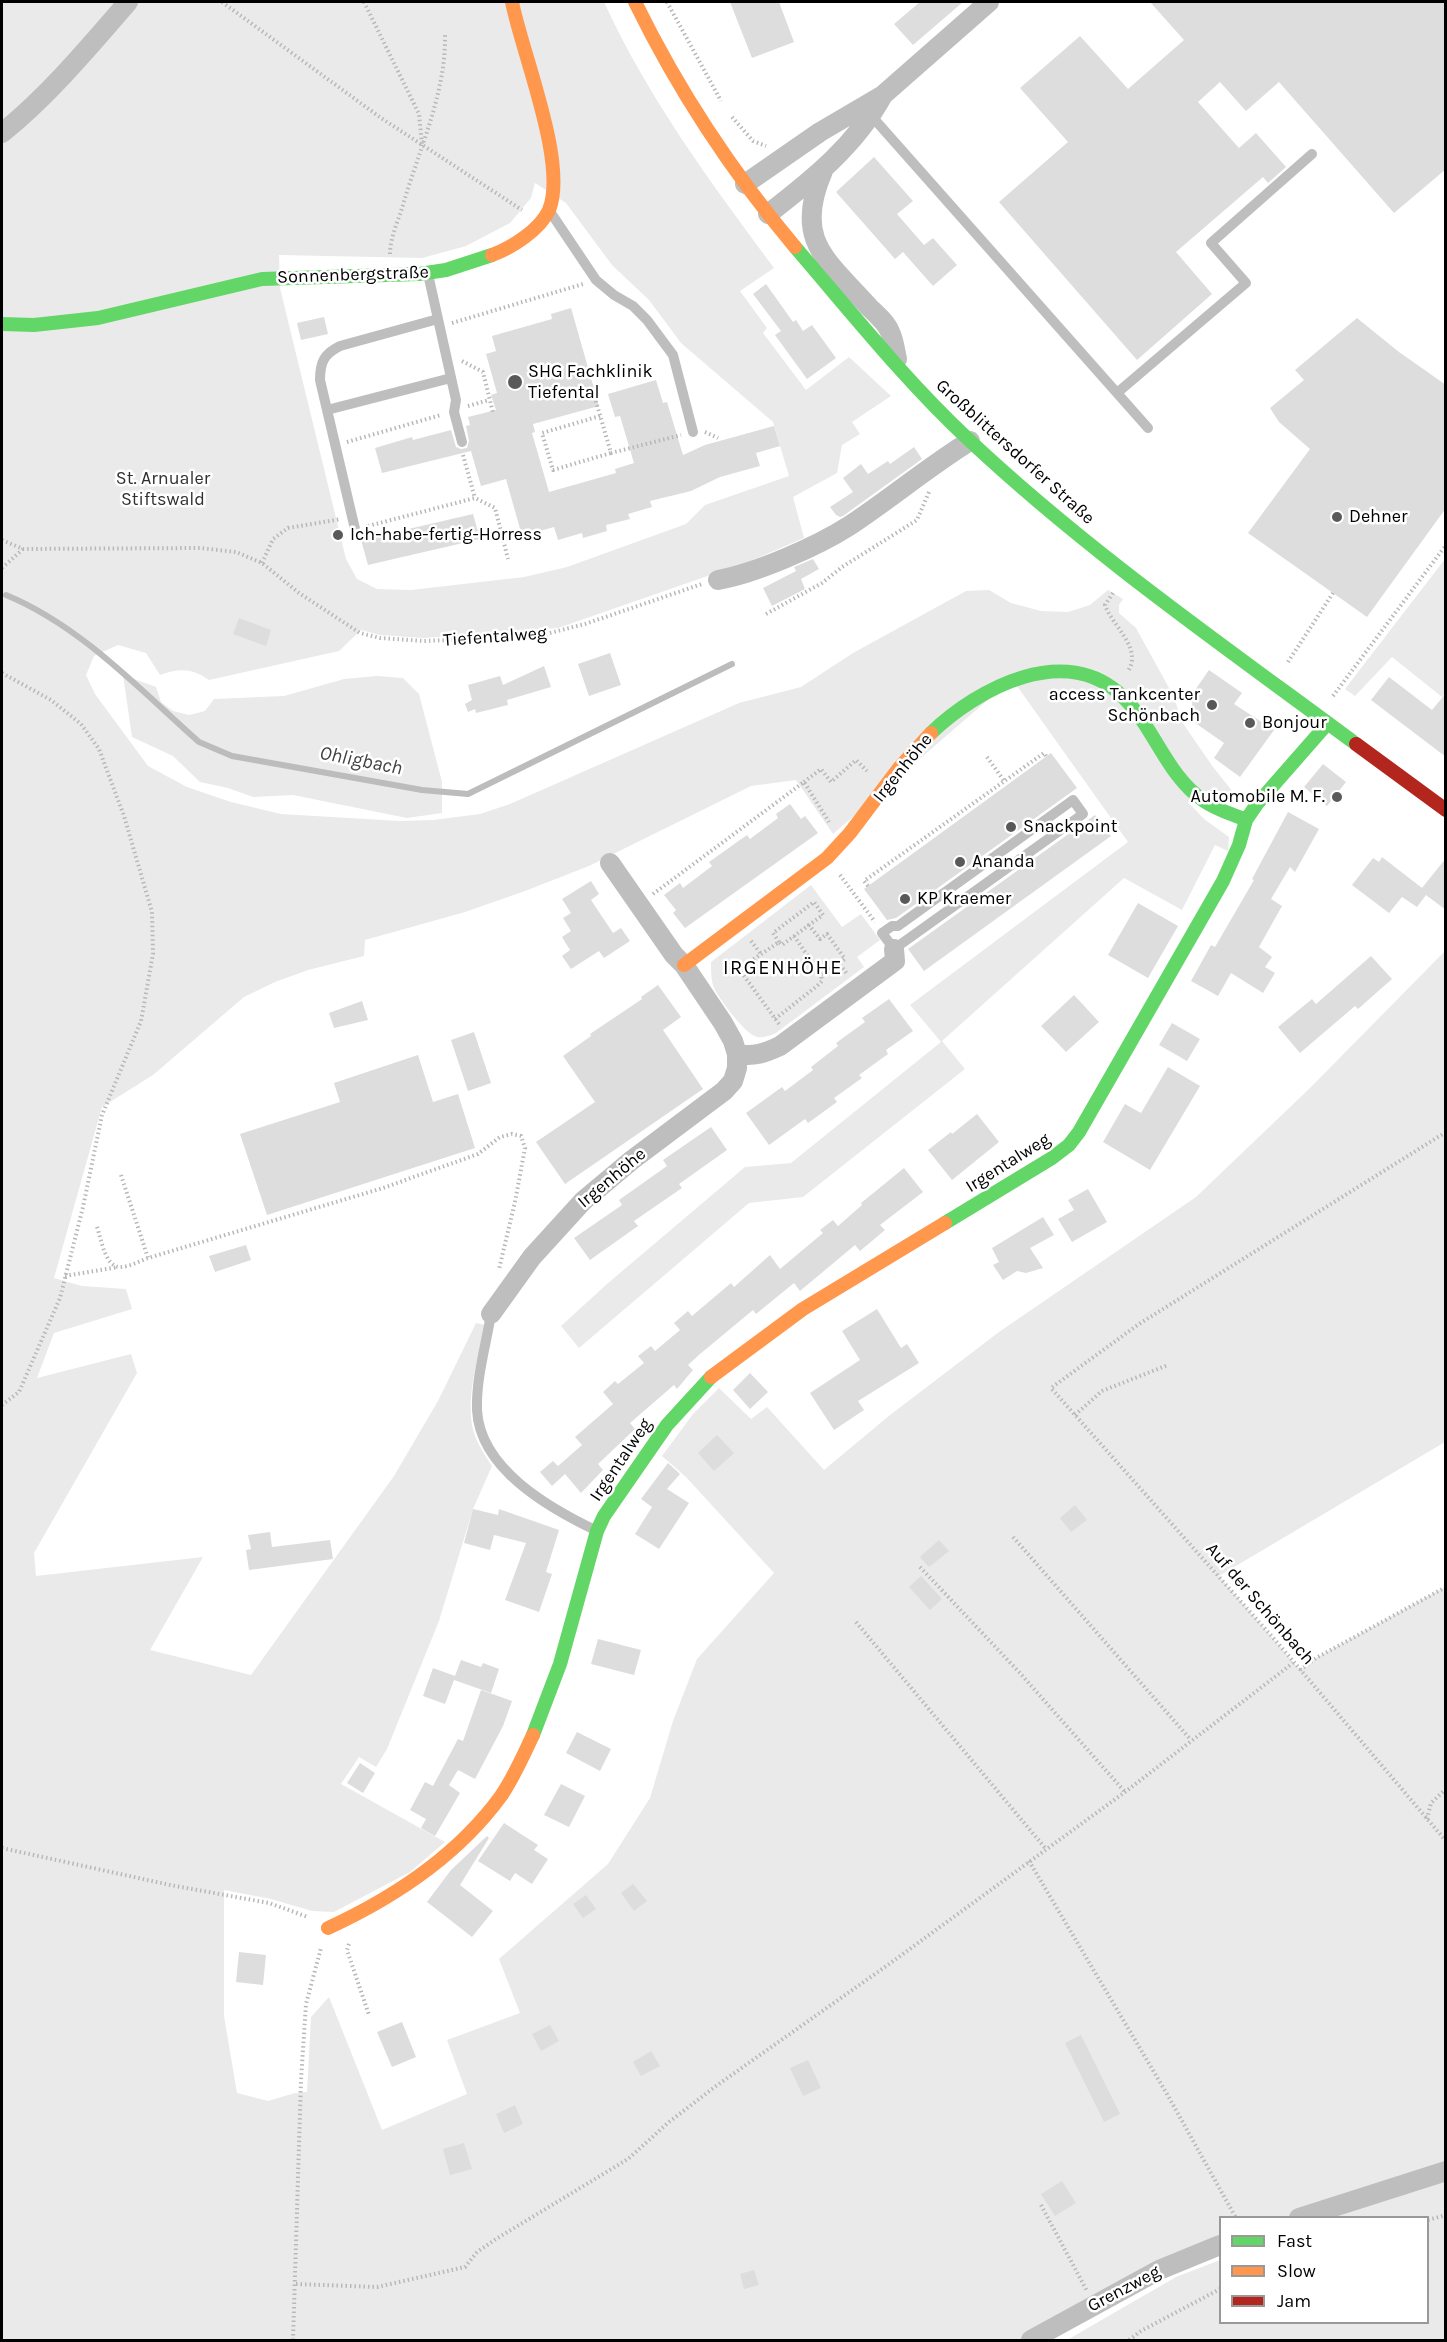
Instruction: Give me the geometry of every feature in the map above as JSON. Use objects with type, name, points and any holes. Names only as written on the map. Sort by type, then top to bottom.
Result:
[{"type":"street","points":[[2,133],[16,122],[89,47],[128,2]]},
{"type":"street","points":[[512,2],[520,42],[545,129],[553,168],[553,189],[549,209]]},
{"type":"street","name":"Großblittersdorfer Straße","points":[[634,2],[679,86],[745,184],[900,370],[970,441],[1153,594],[1446,810]]},
{"type":"street","points":[[900,370],[890,330],[818,250],[812,233],[813,195],[823,171],[867,111],[989,2]]},
{"type":"street","points":[[745,184],[820,132],[867,111]]},
{"type":"street","points":[[768,214],[823,171]]},
{"type":"street","name":"Sonnenbergstraße","points":[[2,324],[52,323],[110,315],[259,279],[428,274],[490,256],[510,246],[525,235],[549,209]]},
{"type":"street","points":[[718,580],[741,576],[825,540],[970,441]]},
{"type":"street","name":"Irgenhöhe","points":[[684,965],[827,858],[845,841],[926,738],[947,718],[977,697],[1012,679],[1048,672],[1085,675],[1106,682],[1135,710],[1185,785],[1216,808],[1246,820]]},
{"type":"street","name":"Irgentalweg","points":[[328,1928],[387,1899],[416,1878],[451,1849],[496,1802],[518,1764],[542,1714],[597,1532],[604,1516],[667,1425],[705,1382],[803,1309],[1052,1158],[1069,1145],[1085,1122],[1207,911],[1231,863],[1246,820],[1257,804],[1328,723]]},
{"type":"street","points":[[610,863],[723,1023],[737,1054],[752,1056],[780,1046],[895,962],[894,949]]},
{"type":"street","name":"Irgenhöhe","points":[[491,1314],[538,1250],[583,1201],[632,1160],[724,1091],[733,1081],[737,1068],[737,1054]]},
{"type":"street","points":[[1302,2216],[1446,2171]]},
{"type":"street","name":"Grenzweg","points":[[1031,2340],[1159,2270],[1219,2246]]},
{"type":"lane","points":[[867,111],[1148,428]]},
{"type":"lane","points":[[1117,393],[1245,283],[1211,243],[1312,154]]},
{"type":"lane","points":[[549,209],[596,280],[614,295],[633,306],[673,354],[693,432]]},
{"type":"lane","points":[[428,274],[456,400],[454,412],[462,442]]},
{"type":"lane","points":[[355,529],[327,410],[320,370],[323,358],[331,350],[340,346],[439,323]]},
{"type":"lane","points":[[327,410],[451,378]]},
{"type":"lane","points":[[1073,800],[1083,814],[894,949],[882,933],[892,926],[898,926],[1073,800]]},
{"type":"lane","name":"Irgentalweg","points":[[491,1314],[478,1390],[477,1411],[480,1428],[489,1450],[497,1462],[541,1499],[568,1517],[597,1532]]},
{"type":"path","points":[[222,2],[381,118],[525,213]]},
{"type":"path","points":[[364,2],[419,114],[422,146]]},
{"type":"path","points":[[667,2],[721,102]]},
{"type":"path","points":[[391,276],[390,248],[435,106],[445,57],[445,35]]},
{"type":"path","points":[[727,111],[753,141],[761,146],[770,146]]},
{"type":"path","points":[[439,323],[596,280]]},
{"type":"path","points":[[446,352],[483,372],[493,413]]},
{"type":"path","points":[[592,388],[611,453]]},
{"type":"path","points":[[335,445],[489,400]]},
{"type":"path","points":[[600,416],[542,433],[553,471],[700,430],[718,438]]},
{"type":"path","points":[[766,614],[822,583],[842,567],[917,520],[938,462]]},
{"type":"path","points":[[466,465],[475,498]]},
{"type":"path","points":[[355,529],[475,498],[495,508],[508,559]]},
{"type":"path","points":[[262,563],[273,539],[288,528],[352,517]]},
{"type":"path","name":"Tiefentalweg","points":[[2,540],[23,549],[201,548],[236,552],[262,563],[299,593],[360,633],[380,638],[424,641],[538,636],[564,631],[718,580]]},
{"type":"path","points":[[1333,695],[1446,545]]},
{"type":"path","points":[[2,568],[23,549]]},
{"type":"path","points":[[1113,593],[1106,605],[1109,615],[1133,654],[1133,664]]},
{"type":"path","points":[[1273,682],[1307,635],[1333,593]]},
{"type":"path","points":[[2,673],[51,700],[81,724],[99,749],[124,816],[152,912],[153,954],[141,1021],[102,1115],[83,1207],[60,1298],[19,1392],[2,1405]]},
{"type":"path","points":[[868,886],[864,881],[1044,753],[1046,756]]},
{"type":"path","points":[[987,758],[1005,782]]},
{"type":"path","points":[[639,905],[821,769],[831,782],[856,760],[885,789]]},
{"type":"path","points":[[804,782],[824,814],[845,841]]},
{"type":"path","points":[[827,858],[882,933]]},
{"type":"path","points":[[814,902],[823,915],[809,926],[782,945],[773,933],[814,902]]},
{"type":"path","points":[[809,926],[820,939],[827,934],[845,959],[821,975]]},
{"type":"path","points":[[775,1019],[822,981],[821,975],[794,936]]},
{"type":"path","points":[[779,942],[740,969],[780,1026]]},
{"type":"path","points":[[839,963],[858,989]]},
{"type":"path","name":"Auf der Schönbach","points":[[1446,1132],[1139,1324],[1051,1388],[1269,1633],[1446,1841]]},
{"type":"path","points":[[65,1276],[120,1267],[383,1188],[478,1154],[500,1137],[513,1134],[521,1136],[525,1148],[515,1202],[497,1275]]},
{"type":"path","points":[[121,1174],[148,1258]]},
{"type":"path","points":[[97,1227],[108,1260],[120,1267]]},
{"type":"path","points":[[1075,1415],[1102,1391],[1168,1365]]},
{"type":"path","points":[[1013,1537],[1191,1740]]},
{"type":"path","points":[[920,1567],[1019,1672],[1125,1792]]},
{"type":"path","points":[[1300,1670],[1446,1587]]},
{"type":"path","points":[[856,1622],[1046,1849]]},
{"type":"path","points":[[296,2284],[377,2287],[465,2267],[477,2252],[496,2239],[628,2159],[669,2122],[716,2086],[1125,1792],[1293,1663]]},
{"type":"path","points":[[1427,1819],[1431,1803],[1446,1789]]},
{"type":"path","points":[[2,1848],[170,1885],[269,1903],[312,1918],[328,1928],[315,1962],[306,2004],[301,2080],[293,2340]]},
{"type":"path","points":[[1029,1862],[1167,2094],[1235,2216]]},
{"type":"path","points":[[349,1944],[347,1950],[369,2015]]},
{"type":"path","points":[[1041,2205],[1094,2305]]},
{"type":"path","points":[[1429,2220],[1446,2215]]},
{"type":"path","points":[[1129,2340],[1141,2331],[1219,2290]]},
{"type":"green space","name":"St. Arnualer Stiftswald","points":[[2,2],[604,2],[640,72],[682,139],[774,268],[740,291],[767,328],[763,333],[806,390],[849,357],[891,396],[852,422],[860,434],[842,445],[837,473],[793,497],[804,538],[748,562],[558,628],[424,638],[380,635],[361,630],[339,651],[209,680],[197,673],[185,670],[160,675],[146,653],[118,645],[94,656],[86,675],[95,694],[148,766],[187,787],[231,802],[281,814],[400,821],[433,820],[480,814],[510,804],[739,703],[801,687],[853,653],[966,591],[989,590],[1011,603],[1041,611],[1068,612],[1090,605],[1108,590],[1123,599],[1119,605],[1119,613],[1136,628],[1174,697],[1182,722],[1237,797],[1188,802],[1204,819],[1229,837],[1228,851],[1215,845],[1182,910],[1124,878],[942,1041],[965,1069],[803,1197],[749,1203],[579,1348],[561,1326],[745,1167],[791,1163],[941,1042],[910,1005],[1128,842],[1012,679],[833,834],[796,780],[751,786],[589,866],[465,912],[365,940],[364,956],[308,970],[244,997],[153,1075],[102,1107],[54,1278],[82,1286],[126,1289],[132,1309],[54,1333],[37,1378],[131,1354],[137,1373],[34,1553],[36,1576],[203,1557],[150,1650],[251,1675],[394,1476],[438,1401],[476,1323],[485,1325],[473,1379],[471,1420],[474,1433],[492,1466],[473,1509],[439,1621],[387,1749],[376,1767],[359,1757],[341,1784],[445,1842],[410,1872],[334,1912],[312,1911],[271,1899],[224,1890],[224,2016],[237,2093],[268,2101],[307,2092],[311,2017],[329,1997],[382,2130],[467,2094],[447,2040],[520,2013],[499,1959],[608,1864],[650,1798],[673,1721],[697,1659],[774,1573],[686,1477],[662,1456],[693,1414],[719,1388],[751,1419],[767,1407],[824,1470],[890,1415],[999,1332],[1196,1197],[1310,1088],[1445,951],[1445,1442],[1219,1576],[1300,1670],[1316,1658],[1445,1587],[1445,2171],[1302,2216],[1219,2216],[1219,2246],[1031,2340],[2,2340]],"holes":[[[535,183],[566,203],[612,265],[649,300],[681,343],[773,422],[789,476],[705,505],[686,524],[567,567],[524,577],[411,590],[377,589],[357,579],[346,559],[280,288],[279,255],[422,258],[466,246],[510,223],[531,198]]]},
{"type":"green space","points":[[1445,559],[1445,693],[1442,697],[1392,657],[1355,696],[1345,689]]},
{"type":"green space","points":[[123,675],[156,687],[161,702],[173,711],[189,715],[205,711],[214,699],[284,696],[344,679],[377,676],[403,678],[419,694],[442,782],[442,813],[407,818],[293,795],[253,797],[228,788],[200,782],[173,756],[132,737]]},
{"type":"green space","points":[[811,885],[842,927],[861,914],[880,940],[857,957],[864,967],[776,1033],[757,1037],[740,1024],[718,995],[713,984],[711,962]]},
{"type":"green space","points":[[1445,2176],[1445,2340],[1067,2340],[1176,2277],[1219,2260],[1219,2324],[1429,2324],[1429,2216],[1338,2216]]},
{"type":"building","points":[[730,2],[779,2],[794,42],[752,58]]},
{"type":"building","points":[[920,2],[963,2],[913,45],[894,24]]},
{"type":"building","points":[[1150,2],[1446,2],[1446,169],[1394,213],[1279,82],[1246,111],[1220,82],[1198,102],[1239,148],[1256,133],[1286,167],[1268,183],[1263,177],[1176,252],[1212,294],[1137,360],[999,202],[1068,142],[1020,88],[1080,36],[1128,89],[1184,40]]},
{"type":"building","points":[[874,157],[913,201],[897,214],[924,245],[933,238],[957,265],[933,286],[903,252],[895,259],[836,192]]},
{"type":"building","points":[[766,284],[793,322],[796,320],[803,331],[812,325],[836,358],[807,379],[775,335],[781,331],[753,294]]},
{"type":"building","points":[[571,308],[599,406],[533,424],[535,432],[532,433],[549,492],[616,473],[615,469],[634,463],[620,416],[615,417],[608,394],[656,380],[663,403],[667,402],[683,455],[705,445],[774,426],[780,446],[756,453],[760,466],[720,477],[691,491],[650,501],[652,507],[628,514],[630,519],[606,525],[607,531],[583,538],[582,533],[558,540],[554,527],[522,536],[506,479],[481,486],[471,451],[382,473],[375,448],[412,437],[413,440],[451,430],[456,447],[467,448],[469,441],[466,426],[470,425],[468,417],[496,410],[491,395],[497,393],[486,354],[496,351],[492,336],[552,319],[551,314]]},
{"type":"building","points":[[324,317],[328,334],[301,340],[297,323]]},
{"type":"building","points":[[1357,318],[1399,352],[1446,385],[1446,508],[1367,617],[1248,533],[1310,449],[1279,422],[1270,408],[1304,380],[1295,370]]},
{"type":"building","points":[[914,447],[922,459],[843,516],[836,515],[830,507],[853,492],[843,478],[861,464],[868,474],[888,461],[890,464]]},
{"type":"building","points":[[473,514],[480,539],[368,565],[361,540]]},
{"type":"building","points":[[813,559],[819,569],[801,579],[805,589],[772,606],[763,588],[796,571],[794,567]]},
{"type":"building","points":[[239,618],[271,630],[266,646],[233,634]]},
{"type":"building","points":[[610,653],[621,685],[589,696],[578,664]]},
{"type":"building","points":[[544,666],[551,687],[507,700],[508,705],[476,713],[475,709],[468,712],[465,704],[472,700],[468,685],[500,676],[503,685]]},
{"type":"building","points":[[1209,670],[1242,693],[1234,704],[1274,730],[1240,777],[1214,758],[1224,743],[1191,720],[1193,693]]},
{"type":"building","points":[[1389,677],[1432,710],[1446,693],[1446,757],[1371,700]]},
{"type":"building","points":[[1051,753],[1077,788],[896,918],[887,920],[864,889]]},
{"type":"building","points":[[1323,764],[1346,782],[1327,806],[1304,787]]},
{"type":"building","points":[[790,804],[801,819],[805,816],[818,833],[685,928],[673,913],[676,910],[664,895],[680,883],[683,888],[712,866],[709,862],[747,835],[750,839],[778,818],[776,814]]},
{"type":"building","points":[[1288,812],[1319,829],[1295,872],[1290,867],[1271,899],[1282,906],[1259,947],[1272,957],[1265,967],[1275,973],[1263,993],[1231,973],[1218,996],[1191,981],[1211,945],[1215,947],[1254,880],[1252,879]]},
{"type":"building","points":[[1095,815],[1111,836],[924,971],[908,949]]},
{"type":"building","points":[[1382,857],[1422,888],[1446,858],[1446,910],[1426,895],[1417,907],[1402,897],[1389,913],[1352,885],[1373,858],[1379,862]]},
{"type":"building","points":[[591,881],[599,894],[591,900],[613,933],[621,928],[630,941],[604,958],[599,951],[571,969],[562,956],[570,950],[562,937],[571,931],[563,918],[571,913],[562,899]]},
{"type":"building","points":[[1138,903],[1178,926],[1148,978],[1108,955]]},
{"type":"building","points":[[1371,956],[1392,979],[1358,1009],[1355,1006],[1300,1053],[1278,1027],[1312,999],[1316,1004]]},
{"type":"building","points":[[658,985],[681,1017],[663,1030],[703,1089],[565,1184],[536,1142],[595,1102],[563,1056]]},
{"type":"building","points":[[1074,995],[1099,1022],[1066,1052],[1041,1026]]},
{"type":"building","points":[[889,999],[913,1031],[886,1050],[888,1054],[859,1075],[862,1078],[834,1098],[837,1102],[808,1123],[805,1119],[769,1145],[746,1113],[782,1087],[785,1091],[813,1070],[811,1067],[838,1046],[836,1043],[865,1022],[862,1018]]},
{"type":"building","points":[[362,1001],[368,1020],[334,1028],[329,1013]]},
{"type":"building","points":[[1172,1023],[1200,1039],[1187,1061],[1159,1045]]},
{"type":"building","points":[[474,1032],[491,1083],[468,1091],[451,1040]]},
{"type":"building","points":[[418,1055],[433,1102],[458,1094],[475,1148],[267,1215],[240,1134],[340,1102],[334,1083]]},
{"type":"building","points":[[1168,1067],[1200,1086],[1150,1170],[1103,1142],[1125,1104],[1141,1113]]},
{"type":"building","points":[[977,1114],[999,1142],[952,1180],[928,1150]]},
{"type":"building","points":[[711,1127],[727,1150],[679,1184],[682,1188],[634,1221],[638,1226],[590,1260],[574,1238],[622,1205],[619,1200],[667,1166],[663,1160]]},
{"type":"building","points":[[904,1168],[923,1192],[880,1225],[885,1230],[860,1251],[855,1245],[800,1291],[794,1283],[756,1314],[753,1310],[700,1354],[688,1365],[693,1370],[677,1389],[674,1385],[630,1423],[635,1429],[598,1464],[603,1470],[581,1493],[565,1474],[552,1486],[540,1472],[553,1461],[558,1466],[582,1445],[575,1437],[613,1404],[603,1392],[615,1381],[618,1384],[644,1363],[638,1356],[651,1346],[655,1351],[680,1330],[674,1323],[688,1311],[692,1316],[731,1283],[734,1287],[770,1255],[780,1269],[823,1233],[820,1230],[833,1220],[838,1226],[862,1205],[861,1203]]},
{"type":"building","points":[[1088,1189],[1107,1222],[1072,1242],[1058,1219],[1074,1210],[1068,1200]]},
{"type":"building","points":[[1043,1217],[1054,1235],[1030,1248],[1043,1268],[1026,1273],[1017,1271],[1003,1280],[993,1265],[999,1262],[992,1248]]},
{"type":"building","points":[[246,1245],[251,1260],[215,1272],[209,1256]]},
{"type":"building","points":[[877,1309],[901,1348],[907,1344],[919,1363],[858,1401],[864,1410],[834,1430],[810,1393],[860,1360],[842,1331]]},
{"type":"building","points":[[750,1373],[768,1392],[750,1409],[733,1390]]},
{"type":"building","points":[[717,1435],[734,1453],[714,1471],[698,1453]]},
{"type":"building","points":[[668,1463],[680,1474],[667,1489],[689,1503],[659,1549],[635,1534],[652,1507],[641,1499]]},
{"type":"building","points":[[1075,1505],[1087,1520],[1071,1532],[1060,1518]]},
{"type":"building","points":[[473,1509],[498,1515],[499,1509],[559,1530],[546,1572],[552,1574],[539,1612],[505,1600],[526,1543],[494,1535],[490,1550],[464,1543]]},
{"type":"building","points":[[270,1532],[272,1547],[330,1540],[333,1559],[249,1570],[246,1550],[251,1549],[248,1535]]},
{"type":"building","points":[[939,1540],[949,1551],[929,1567],[920,1557]]},
{"type":"building","points":[[921,1576],[942,1599],[930,1610],[909,1587]]},
{"type":"building","points":[[598,1639],[641,1650],[634,1675],[591,1664]]},
{"type":"building","points":[[461,1660],[481,1667],[483,1663],[499,1669],[491,1693],[454,1680],[445,1704],[423,1696],[433,1668],[455,1676]]},
{"type":"building","points":[[481,1690],[512,1701],[503,1726],[475,1779],[458,1770],[449,1785],[460,1793],[435,1836],[421,1828],[426,1819],[410,1810],[425,1782],[433,1786],[458,1739],[463,1741]]},
{"type":"building","points":[[577,1732],[611,1749],[600,1771],[566,1753]]},
{"type":"building","points":[[360,1763],[375,1773],[363,1793],[347,1783]]},
{"type":"building","points":[[561,1784],[585,1796],[569,1827],[544,1815]]},
{"type":"building","points":[[504,1823],[538,1845],[534,1850],[548,1859],[532,1884],[515,1873],[510,1881],[478,1861]]},
{"type":"building","points":[[487,1836],[489,1838],[460,1885],[493,1911],[472,1937],[427,1902],[451,1870]]},
{"type":"building","points":[[633,1884],[647,1901],[634,1911],[621,1893]]},
{"type":"building","points":[[586,1895],[596,1909],[583,1918],[573,1904]]},
{"type":"building","points":[[239,1952],[266,1955],[263,1985],[236,1982]]},
{"type":"building","points":[[402,2022],[416,2057],[392,2067],[377,2032]]},
{"type":"building","points":[[550,2025],[559,2041],[541,2051],[532,2034]]},
{"type":"building","points":[[1081,2035],[1120,2114],[1104,2122],[1065,2043]]},
{"type":"building","points":[[651,2051],[660,2066],[641,2076],[633,2062]]},
{"type":"building","points":[[808,2060],[821,2088],[803,2096],[790,2068]]},
{"type":"building","points":[[515,2105],[523,2124],[504,2133],[496,2114]]},
{"type":"building","points":[[464,2143],[472,2169],[450,2175],[443,2149]]},
{"type":"building","points":[[1062,2181],[1076,2203],[1055,2216],[1041,2194]]},
{"type":"building","points":[[754,2270],[759,2285],[744,2289],[740,2274]]},
{"type":"waterway","name":"Ohligbach","points":[[6,595],[33,608],[84,641],[199,742],[232,756],[422,790],[468,794],[732,664]]},
{"type":"traffic: fast","points":[[795,247],[922,393],[1013,480],[1157,597],[1356,744]]},
{"type":"traffic: fast","points":[[2,324],[34,325],[98,318],[262,279],[419,274],[446,270],[492,255]]},
{"type":"traffic: fast","points":[[931,733],[950,716],[997,687],[1023,677],[1050,672],[1076,673],[1100,681],[1123,697],[1144,723],[1170,765],[1191,790],[1214,807],[1246,820]]},
{"type":"traffic: fast","points":[[945,1223],[1052,1158],[1069,1145],[1079,1132],[1223,881],[1239,845],[1246,820],[1257,804],[1328,723]]},
{"type":"traffic: fast","points":[[533,1735],[560,1664],[597,1531],[604,1516],[667,1425],[711,1377]]},
{"type":"traffic: slow","points":[[492,255],[516,243],[539,224],[549,210],[553,190],[553,165],[548,137],[512,2]]},
{"type":"traffic: slow","points":[[635,2],[669,67],[728,160],[795,247]]},
{"type":"traffic: slow","points":[[684,965],[827,858],[850,833],[899,768],[931,733]]},
{"type":"traffic: slow","points":[[711,1377],[803,1309],[945,1223]]},
{"type":"traffic: slow","points":[[328,1928],[400,1889],[445,1856],[484,1817],[501,1796],[533,1735]]},
{"type":"traffic: jam","points":[[1356,744],[1446,810]]},
{"type":"place","name":"SHG Fachklinik Tiefental","points":[[515,382]]},
{"type":"place","name":"Dehner","points":[[1337,517]]},
{"type":"place","name":"Ich-habe-fertig-Horress","points":[[338,535]]},
{"type":"place","name":"access Tankcenter Schönbach","points":[[1212,705]]},
{"type":"place","name":"Bonjour","points":[[1250,723]]},
{"type":"place","name":"Automobile M. F.","points":[[1337,797]]},
{"type":"place","name":"Snackpoint","points":[[1011,827]]},
{"type":"place","name":"Ananda","points":[[960,862]]},
{"type":"place","name":"KP Kraemer","points":[[905,899]]},
{"type":"district","name":"IRGENHÖHE","points":[[783,968]]}]
